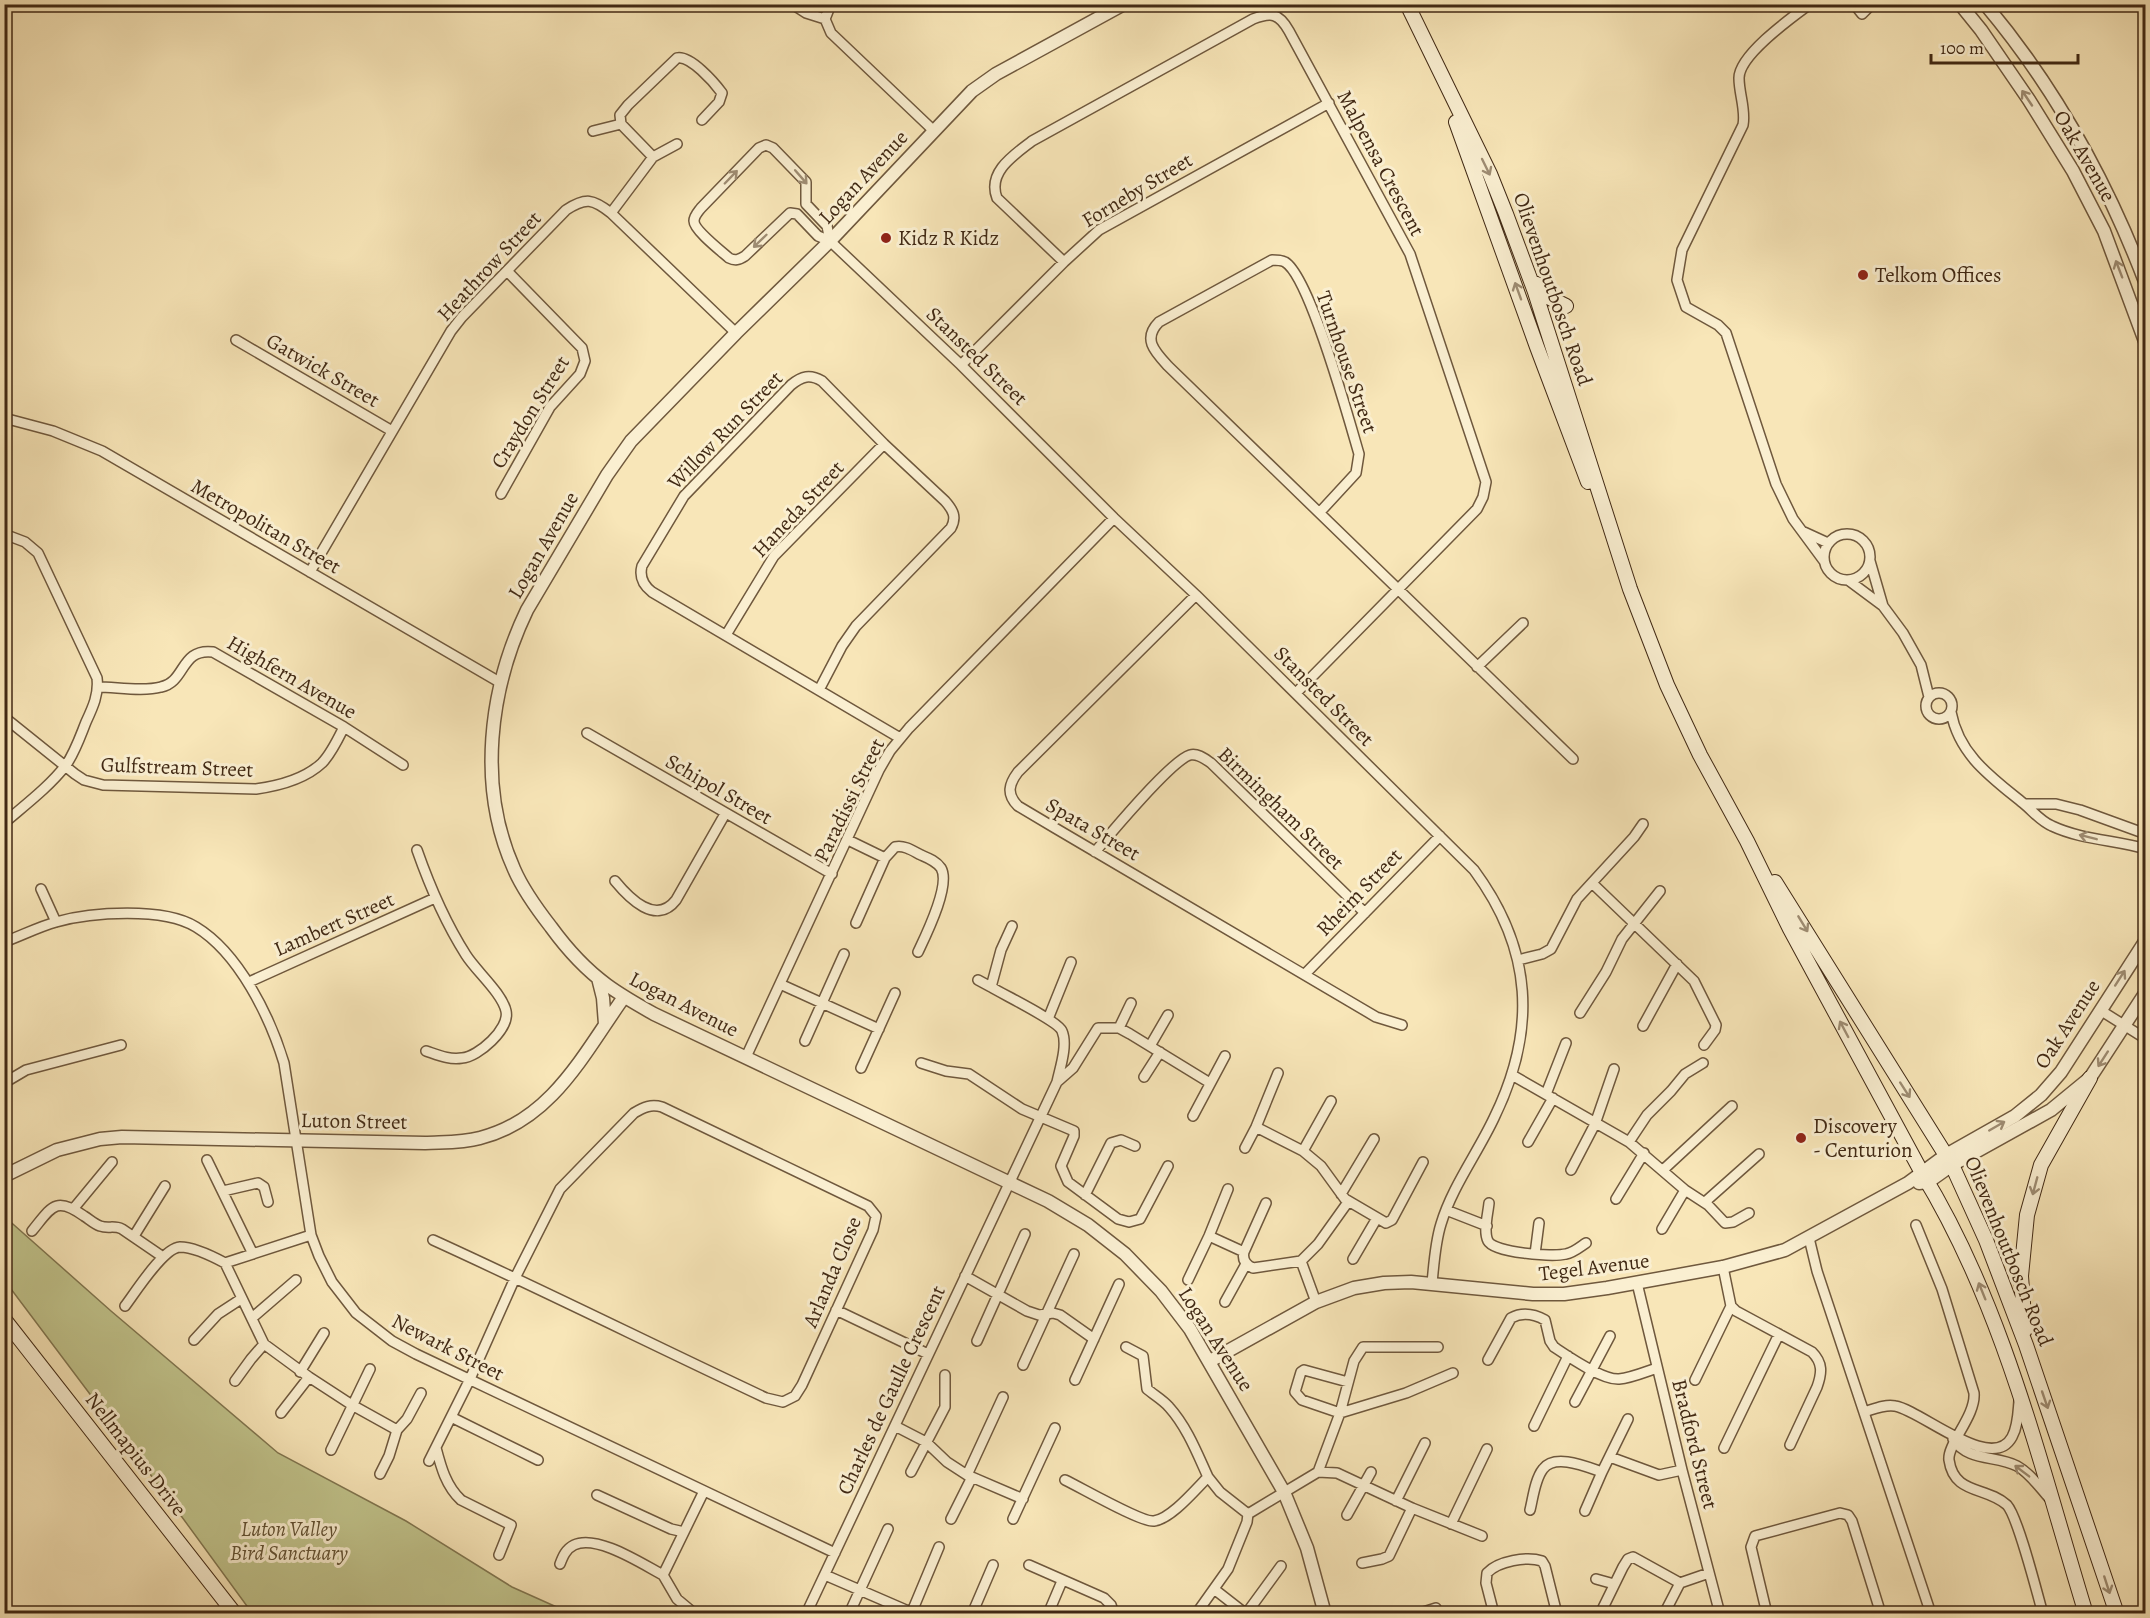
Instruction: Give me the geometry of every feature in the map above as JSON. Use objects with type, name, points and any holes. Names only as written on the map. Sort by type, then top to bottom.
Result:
[{"type":"main road","name":"Olievenhoutbosch Road","points":[[1407,4],[1490,174],[1506,214],[1589,456],[1614,542]]},
{"type":"main road","name":"Olievenhoutbosch Road","points":[[1414,4],[1578,456],[1614,542],[1667,685],[1700,755],[1747,841],[1790,929],[1925,1178],[1942,1205],[1979,1283],[2003,1345],[2086,1614]]},
{"type":"main road","points":[[1506,214],[1521,241],[1541,291],[1566,306]]},
{"type":"main road","points":[[1542,314],[1538,316],[1537,321],[1578,456]]},
{"type":"main road","name":"Olievenhoutbosch Road","points":[[1747,841],[1798,916],[1949,1160],[1986,1240],[2026,1345],[2117,1614]]},
{"type":"main road","points":[[2026,1345],[2021,1276],[2027,1215],[2041,1165],[2090,1078]]},
{"type":"main road","name":"Nellmapius Drive","points":[[4,1319],[235,1614]]},
{"type":"street","points":[[792,4],[806,14],[825,19]]},
{"type":"street","points":[[831,4],[825,19],[831,33],[934,131]]},
{"type":"street","name":"Logan Avenue","points":[[1124,4],[983,82],[830,241],[631,441],[618,457],[527,610],[510,649],[493,726],[491,764],[503,837],[514,869],[542,916],[565,945],[598,978],[624,997],[654,1014],[1010,1183],[1075,1217],[1125,1254],[1148,1275],[1172,1303],[1210,1361],[1284,1492],[1305,1541],[1325,1614]]},
{"type":"street","points":[[1810,4],[1755,51],[1742,66],[1739,75],[1743,125],[1682,250],[1677,280],[1686,307],[1718,325],[1726,333],[1776,484],[1791,516],[1824,561],[1828,571],[1834,576],[1848,580],[1883,606],[1909,642],[1923,670],[1941,692],[1951,699],[1956,735]]},
{"type":"street","points":[[1854,4],[1862,14],[1872,4]]},
{"type":"street","name":"Oak Avenue","points":[[1959,4],[1981,30],[2073,171],[2104,231],[2145,344]]},
{"type":"street","name":"Oak Avenue","points":[[1985,4],[2027,59],[2081,146],[2117,215],[2145,284]]},
{"type":"street","name":"Malpensa Crescent","points":[[1064,262],[997,198],[994,189],[997,174],[1005,164],[1032,141],[1253,19],[1268,14],[1280,19],[1410,254],[1486,482],[1483,497],[1477,509],[1296,693]]},
{"type":"street","points":[[653,157],[621,124],[620,116],[624,108],[677,58],[688,59],[722,93],[720,102],[702,120]]},
{"type":"street","name":"Forneby Street","points":[[961,365],[1089,237],[1112,221],[1329,104]]},
{"type":"street","points":[[593,131],[621,124]]},
{"type":"street","points":[[611,213],[653,157],[677,144]]},
{"type":"street","points":[[766,146],[773,148],[806,182],[806,204],[827,226],[830,241],[818,236],[797,214],[790,213],[745,256],[733,260],[698,230],[694,218],[759,148],[766,146]]},
{"type":"street","name":"Heathrow Street","points":[[310,572],[451,331],[566,210],[575,204],[591,201],[611,213],[736,333]]},
{"type":"street","name":"Stansted Street","points":[[830,241],[961,365],[1114,518],[1296,693],[1474,870],[1493,897],[1506,923],[1518,960],[1523,1012],[1512,1075],[1492,1122],[1446,1210],[1438,1234],[1432,1283]]},
{"type":"street","name":"Turnhouse Street","points":[[1320,512],[1356,473],[1359,454],[1312,305],[1291,267],[1285,262],[1272,260],[1159,322],[1154,327],[1150,339],[1152,348],[1397,590],[1573,759]]},
{"type":"street","name":"Craydon Street","points":[[501,494],[550,407],[580,374],[585,362],[582,348],[507,271]]},
{"type":"street","name":"Gatwick Street","points":[[236,340],[392,431]]},
{"type":"street","name":"Willow Run Street","points":[[819,690],[842,646],[856,626],[954,524],[953,510],[822,381],[814,376],[807,376],[800,378],[792,385],[684,496],[642,566],[640,573],[642,582],[652,592],[900,738]]},
{"type":"street","name":"Metropolitan Street","points":[[4,418],[53,431],[102,451],[501,683]]},
{"type":"street","name":"Haneda Street","points":[[726,635],[774,556],[884,444]]},
{"type":"street","name":"Paradissi Street","points":[[746,1058],[879,770],[900,738],[1114,518]]},
{"type":"street","points":[[1804,532],[1828,543]]},
{"type":"street","points":[[4,534],[25,542],[38,553],[97,678],[98,687],[96,698],[75,749],[65,765],[53,780],[4,823]]},
{"type":"street","points":[[1824,561],[1828,543],[1840,535],[1856,535],[1868,546],[1883,606]]},
{"type":"street","points":[[1848,580],[1862,575],[1870,561]]},
{"type":"street","name":"Spata Street","points":[[1196,595],[1018,772],[1010,788],[1010,794],[1017,806],[1376,1017],[1402,1024]]},
{"type":"street","points":[[1478,667],[1523,623]]},
{"type":"street","name":"Highfern Avenue","points":[[98,687],[160,688],[170,683],[195,653],[213,652],[344,727],[404,765]]},
{"type":"street","points":[[1923,670],[1929,697],[1925,705],[1926,710],[1956,735],[1983,770],[2035,815],[2053,827],[2099,840],[2145,849]]},
{"type":"street","points":[[1929,697],[1941,692]]},
{"type":"street","points":[[1935,719],[1945,718],[1951,712]]},
{"type":"street","name":"Gulfstream Street","points":[[4,717],[84,780],[103,785],[256,789],[274,787],[311,771],[322,763],[344,727]]},
{"type":"street","name":"Schipol Street","points":[[587,733],[832,874]]},
{"type":"street","name":"Birmingham Street","points":[[1095,852],[1125,816],[1176,765],[1189,755],[1198,755],[1211,763],[1365,913]]},
{"type":"street","points":[[2025,804],[2056,804],[2145,834]]},
{"type":"street","points":[[615,881],[627,896],[647,908],[654,911],[666,909],[676,900],[725,814]]},
{"type":"street","points":[[1518,960],[1542,954],[1551,949],[1577,899],[1634,837],[1643,824]]},
{"type":"street","name":"Rheim Street","points":[[1305,974],[1440,836]]},
{"type":"street","points":[[848,840],[885,858]]},
{"type":"street","points":[[856,923],[885,858],[892,849],[900,846],[935,862],[942,870],[944,879],[936,911],[918,952]]},
{"type":"street","points":[[417,850],[435,898],[464,952],[496,993],[507,1013],[502,1029],[473,1055],[451,1059],[426,1051]]},
{"type":"street","points":[[1592,883],[1697,986],[1716,1025],[1714,1033],[1704,1045]]},
{"type":"street","points":[[41,890],[56,922]]},
{"type":"street","points":[[1580,1013],[1606,972],[1622,939],[1660,891]]},
{"type":"street","name":"Lambert Street","points":[[249,982],[435,898]]},
{"type":"street","name":"Newark Street","points":[[4,942],[56,922],[90,916],[131,914],[161,916],[180,920],[196,927],[212,939],[249,982],[267,1018],[281,1053],[311,1235],[332,1282],[356,1313],[392,1341],[835,1553]]},
{"type":"street","points":[[991,987],[1001,950],[1012,926]]},
{"type":"street","name":"Oak Avenue","points":[[1949,1160],[2041,1095],[2061,1072],[2145,940]]},
{"type":"street","points":[[805,1041],[844,954]]},
{"type":"street","points":[[1048,1019],[1071,962]]},
{"type":"street","points":[[1642,1026],[1677,964]]},
{"type":"street","points":[[598,978],[604,1004],[605,1024]]},
{"type":"street","points":[[978,980],[1058,1026],[1064,1041],[1057,1082]]},
{"type":"street","points":[[780,984],[879,1029]]},
{"type":"street","name":"Oak Avenue","points":[[1949,1160],[2051,1110],[2090,1078],[2145,992]]},
{"type":"street","points":[[861,1068],[895,993]]},
{"type":"street","name":"Luton Street","points":[[4,1176],[57,1150],[100,1139],[122,1137],[425,1143],[482,1138],[510,1127],[532,1114],[550,1099],[624,997]]},
{"type":"street","points":[[1119,1028],[1131,1003]]},
{"type":"street","points":[[2100,1010],[2145,1039]]},
{"type":"street","points":[[1150,1046],[1168,1015]]},
{"type":"street","points":[[1057,1082],[1073,1068],[1095,1030],[1102,1027],[1119,1028],[1210,1083]]},
{"type":"street","points":[[1528,1142],[1549,1096],[1566,1043]]},
{"type":"street","points":[[4,1083],[26,1070],[121,1045]]},
{"type":"street","points":[[1144,1077],[1160,1052]]},
{"type":"street","points":[[1193,1116],[1225,1056]]},
{"type":"street","points":[[921,1063],[946,1071],[969,1074],[1022,1109],[1074,1131],[1074,1136],[1060,1166],[1066,1179],[1118,1220],[1137,1222],[1168,1166]]},
{"type":"street","points":[[1629,1142],[1647,1115],[1685,1074],[1703,1063]]},
{"type":"street","points":[[1571,1170],[1595,1124],[1614,1069]]},
{"type":"street","points":[[1245,1148],[1278,1072]]},
{"type":"street","points":[[1512,1075],[1629,1142],[1684,1190],[1706,1202],[1725,1223],[1733,1222],[1749,1213]]},
{"type":"street","name":"Charles de Gaulle Crescent","points":[[806,1614],[1057,1082]]},
{"type":"street","points":[[1303,1151],[1331,1101]]},
{"type":"street","name":"Arlanda Close","points":[[429,1461],[470,1379],[514,1278],[565,1183],[634,1113],[642,1108],[655,1105],[868,1206],[876,1216],[873,1230],[799,1391],[790,1400],[778,1401],[760,1395],[514,1278]]},
{"type":"street","points":[[1663,1170],[1732,1106]]},
{"type":"street","points":[[1256,1127],[1303,1151],[1321,1166],[1344,1198],[1386,1223],[1392,1220],[1423,1162]]},
{"type":"street","points":[[1246,1264],[1258,1269],[1301,1261],[1318,1244],[1374,1139]]},
{"type":"street","points":[[1085,1195],[1111,1143],[1121,1140],[1135,1146]]},
{"type":"street","points":[[1616,1199],[1644,1153]]},
{"type":"street","points":[[1706,1202],[1759,1154]]},
{"type":"street","points":[[207,1160],[253,1254]]},
{"type":"street","name":"Tegel Avenue","points":[[1210,1361],[1316,1302],[1354,1288],[1384,1283],[1432,1283],[1553,1295],[1724,1267],[1785,1250],[1908,1183],[1925,1178],[1949,1160]]},
{"type":"street","points":[[74,1208],[112,1162]]},
{"type":"street","name":"Luton Street","points":[[4,1180],[25,1166]]},
{"type":"street","points":[[223,1191],[258,1183],[264,1187],[268,1202]]},
{"type":"street","points":[[134,1236],[165,1186]]},
{"type":"street","points":[[1188,1280],[1228,1189]]},
{"type":"street","points":[[1662,1229],[1684,1190]]},
{"type":"street","points":[[1225,1302],[1246,1264],[1244,1252],[1266,1203]]},
{"type":"street","points":[[1489,1203],[1487,1238],[1493,1246],[1535,1254],[1563,1255],[1586,1243]]},
{"type":"street","points":[[32,1231],[52,1208],[61,1204],[74,1208],[97,1225],[117,1226],[163,1257]]},
{"type":"street","points":[[1446,1210],[1487,1226]]},
{"type":"street","points":[[1353,1259],[1377,1218]]},
{"type":"street","points":[[1535,1254],[1539,1222]]},
{"type":"street","points":[[1916,1225],[1941,1289],[1974,1393],[1974,1403],[1955,1438],[1949,1458],[1959,1483],[1992,1496],[2010,1509],[2043,1614]]},
{"type":"street","points":[[977,1341],[1025,1234]]},
{"type":"street","points":[[225,1263],[311,1235]]},
{"type":"street","points":[[1209,1236],[1244,1252]]},
{"type":"street","points":[[1809,1238],[1817,1271],[1931,1614]]},
{"type":"street","points":[[433,1240],[514,1278]]},
{"type":"street","points":[[125,1306],[163,1257],[172,1250],[179,1247],[205,1254],[225,1263],[264,1344],[352,1405],[397,1430]]},
{"type":"street","points":[[1023,1365],[1074,1254]]},
{"type":"street","points":[[1301,1261],[1316,1302]]},
{"type":"street","points":[[1695,1380],[1731,1306],[1724,1267]]},
{"type":"street","points":[[965,1276],[1027,1311],[1039,1315],[1053,1313],[1060,1315],[1094,1340]]},
{"type":"street","points":[[252,1318],[296,1280]]},
{"type":"street","name":"Bradford Street","points":[[1637,1283],[1682,1470],[1720,1614]]},
{"type":"street","points":[[1075,1380],[1119,1284]]},
{"type":"street","points":[[194,1340],[218,1314],[241,1299]]},
{"type":"street","points":[[1731,1306],[1740,1314],[1812,1352],[1818,1358],[1821,1371],[1817,1387],[1790,1445]]},
{"type":"street","points":[[836,1310],[928,1354]]},
{"type":"street","points":[[1488,1360],[1511,1318],[1527,1314],[1545,1320],[1552,1344],[1592,1370],[1621,1379],[1657,1368]]},
{"type":"street","points":[[300,1371],[324,1333]]},
{"type":"street","points":[[1724,1448],[1779,1334]]},
{"type":"street","points":[[1575,1402],[1610,1336]]},
{"type":"street","points":[[235,1382],[264,1344]]},
{"type":"street","points":[[1125,1347],[1143,1356],[1147,1389],[1168,1406],[1177,1418],[1208,1477],[1225,1497],[1248,1514]]},
{"type":"street","points":[[1318,1472],[1340,1413],[1354,1361],[1363,1347],[1438,1347]]},
{"type":"street","points":[[1534,1426],[1568,1356]]},
{"type":"street","points":[[331,1450],[370,1369]]},
{"type":"street","points":[[1348,1382],[1304,1370],[1301,1372],[1295,1390],[1302,1400],[1340,1413],[1406,1393],[1453,1373]]},
{"type":"street","points":[[911,1472],[945,1407],[945,1375]]},
{"type":"street","points":[[281,1413],[309,1377]]},
{"type":"street","points":[[380,1474],[389,1456],[397,1430],[407,1419],[421,1393]]},
{"type":"street","points":[[1955,1438],[1985,1448],[1996,1449],[2003,1446],[2013,1434],[2019,1396]]},
{"type":"street","points":[[951,1519],[1003,1397]]},
{"type":"street","points":[[1863,1412],[1887,1406],[1898,1406],[1910,1411],[1955,1438],[1982,1458],[2002,1460],[2018,1466],[2052,1502]]},
{"type":"street","points":[[451,1418],[538,1460]]},
{"type":"street","points":[[1586,1511],[1628,1419]]},
{"type":"street","points":[[895,1426],[926,1442],[947,1462],[969,1476],[1023,1499]]},
{"type":"street","points":[[1013,1519],[1055,1428]]},
{"type":"street","points":[[1396,1501],[1425,1443]]},
{"type":"street","points":[[436,1448],[442,1471],[454,1494],[461,1500],[511,1525],[499,1555]]},
{"type":"street","points":[[1451,1524],[1488,1449]]},
{"type":"street","points":[[1610,1457],[1659,1475],[1682,1470]]},
{"type":"street","points":[[1530,1510],[1540,1474],[1551,1463],[1572,1462],[1602,1472]]},
{"type":"street","points":[[1248,1514],[1318,1472],[1337,1473],[1413,1509],[1482,1536]]},
{"type":"street","points":[[1347,1515],[1371,1472]]},
{"type":"street","points":[[1065,1480],[1141,1518],[1154,1521],[1171,1512],[1208,1477]]},
{"type":"street","points":[[663,1575],[704,1491]]},
{"type":"street","points":[[597,1495],[671,1529],[684,1532]]},
{"type":"street","points":[[1362,1563],[1389,1556],[1413,1509]]},
{"type":"street","points":[[1767,1614],[1751,1547],[1755,1536],[1840,1513],[1848,1515],[1852,1521],[1881,1614]]},
{"type":"street","points":[[1197,1614],[1232,1561],[1248,1514]]},
{"type":"street","points":[[849,1614],[888,1529]]},
{"type":"street","points":[[560,1564],[569,1548],[576,1544],[589,1542],[625,1556],[663,1575],[677,1599],[695,1614]]},
{"type":"street","points":[[825,1575],[912,1613],[939,1547]]},
{"type":"street","points":[[1600,1614],[1623,1566],[1628,1559],[1633,1557],[1680,1583]]},
{"type":"street","points":[[1494,1614],[1486,1583],[1487,1573],[1496,1566],[1530,1558],[1542,1561],[1545,1566],[1557,1614]]},
{"type":"street","points":[[972,1614],[993,1565]]},
{"type":"street","points":[[1029,1565],[1108,1601],[1114,1614]]},
{"type":"street","points":[[1214,1589],[1246,1614],[1281,1566]]},
{"type":"street","points":[[1664,1614],[1680,1583],[1709,1573]]},
{"type":"street","points":[[1596,1579],[1614,1584]]},
{"type":"street","points":[[1048,1614],[1062,1581]]},
{"type":"street","points":[[1417,1614],[1436,1608]]},
{"type":"green space","name":"Luton Valley Bird Sanctuary","points":[[5,1217],[278,1453],[406,1521],[512,1587],[570,1613],[252,1613],[5,1281]]},
{"type":"place","name":"Kidz R Kidz","points":[[886,238]]},
{"type":"place","name":"Telkom Offices","points":[[1863,275]]},
{"type":"place","name":"Discovery - Centurion","points":[[1801,1138]]}]
